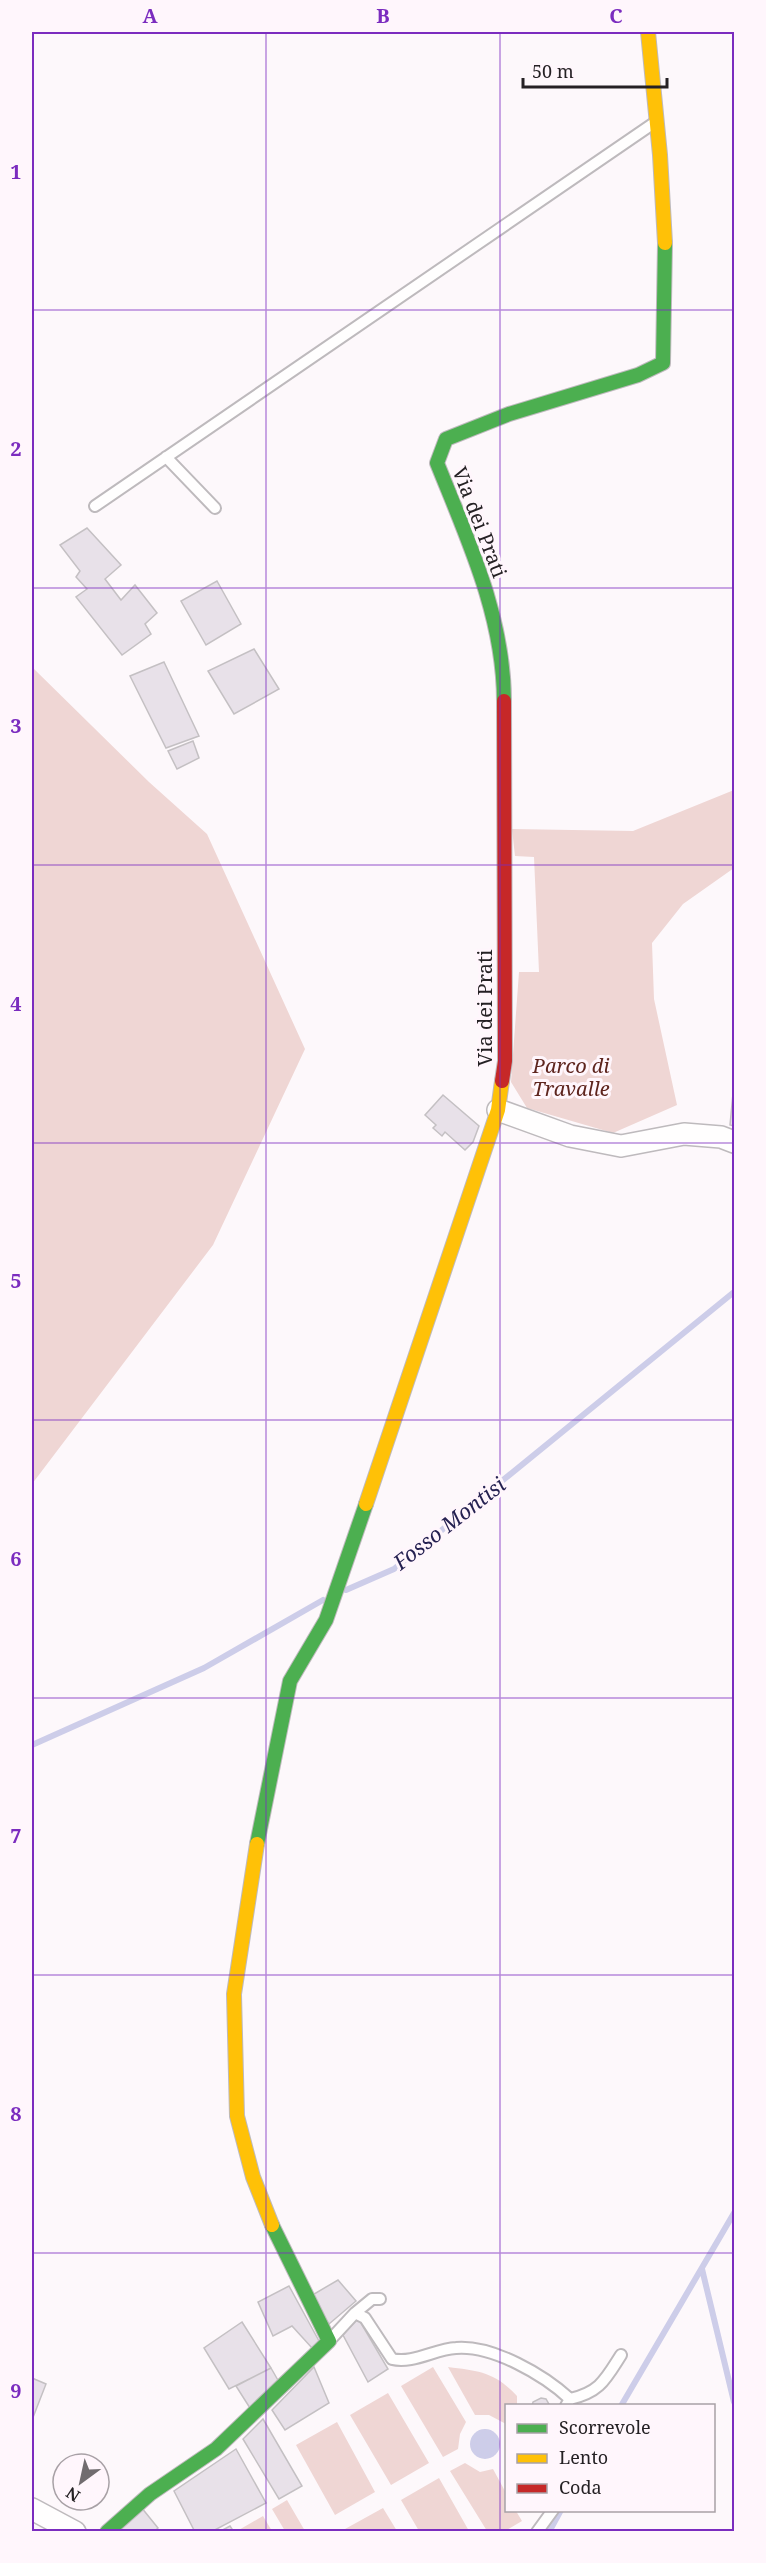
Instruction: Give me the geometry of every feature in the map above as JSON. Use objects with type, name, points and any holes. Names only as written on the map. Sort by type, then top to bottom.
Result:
[{"type":"street","name":"Via dei Prati","points":[[498,1110],[505,1061],[504,697],[500,643],[482,576],[437,463],[446,439],[509,414],[638,375],[663,363],[668,309],[657,121],[648,32]]},
{"type":"street","points":[[107,2532],[150,2494],[216,2449],[329,2341],[278,2240],[253,2177],[237,2116],[234,1994],[261,1818],[290,1681],[326,1620],[340,1583],[498,1110],[570,1136],[621,1146],[684,1134],[721,1137],[735,1142]]},
{"type":"street","points":[[32,2509],[75,2532]]},
{"type":"lane","points":[[95,506],[657,121]]},
{"type":"lane","points":[[166,458],[215,508]]},
{"type":"lane","points":[[329,2341],[355,2313],[372,2299],[380,2299]]},
{"type":"lane","points":[[355,2313],[366,2318],[392,2359],[405,2360],[458,2347],[493,2354],[522,2366],[568,2402],[594,2391],[604,2382],[621,2355]]},
{"type":"lane","points":[[537,2532],[552,2512]]},
{"type":"green space","points":[[32,667],[149,782],[207,834],[305,1049],[213,1245],[32,1484]]},
{"type":"green space","name":"Parco di Travalle","points":[[734,790],[734,868],[683,904],[652,943],[654,999],[677,1105],[613,1133],[527,1108],[511,1082],[519,972],[539,972],[534,857],[515,856],[512,829],[633,831]]},
{"type":"green space","points":[[433,2367],[466,2422],[460,2434],[458,2449],[443,2457],[401,2386]]},
{"type":"green space","points":[[448,2367],[494,2377],[517,2396],[517,2404],[505,2404],[505,2423],[489,2415],[475,2415]]},
{"type":"green space","points":[[388,2393],[429,2463],[391,2485],[350,2415]]},
{"type":"green space","points":[[337,2422],[375,2492],[335,2515],[296,2445]]},
{"type":"green space","points":[[465,2463],[480,2472],[493,2469],[505,2491],[505,2512],[517,2512],[522,2521],[505,2531],[487,2531],[450,2471]]},
{"type":"green space","points":[[439,2478],[469,2531],[419,2531],[401,2500]]},
{"type":"green space","points":[[287,2500],[305,2531],[285,2531],[272,2509]]},
{"type":"green space","points":[[383,2508],[397,2531],[347,2531],[345,2529]]},
{"type":"green space","points":[[263,2516],[272,2531],[237,2531]]},
{"type":"water","points":[[485,2429],[496,2433],[500,2444],[496,2455],[485,2459],[474,2455],[470,2444],[474,2433]]},
{"type":"building","points":[[87,528],[121,565],[105,579],[121,600],[135,585],[157,613],[145,624],[151,634],[122,655],[76,597],[87,589],[76,577],[80,571],[60,545]]},
{"type":"building","points":[[217,581],[241,624],[206,645],[181,601]]},
{"type":"building","points":[[254,649],[279,689],[234,714],[208,671]]},
{"type":"building","points":[[164,662],[199,736],[166,748],[130,676]]},
{"type":"building","points":[[193,741],[199,758],[177,769],[168,751]]},
{"type":"building","points":[[734,1083],[734,1126],[730,1125]]},
{"type":"building","points":[[443,1095],[479,1126],[473,1142],[465,1150],[445,1132],[442,1136],[433,1128],[436,1125],[425,1115]]},
{"type":"building","points":[[338,2280],[356,2301],[329,2324],[309,2297]]},
{"type":"building","points":[[289,2286],[319,2341],[312,2348],[292,2326],[273,2336],[258,2302]]},
{"type":"building","points":[[358,2318],[388,2369],[368,2382],[343,2335]]},
{"type":"building","points":[[242,2322],[271,2368],[229,2389],[204,2348]]},
{"type":"building","points":[[314,2367],[329,2403],[285,2430],[272,2410]]},
{"type":"building","points":[[271,2368],[279,2382],[250,2408],[236,2386]]},
{"type":"building","points":[[32,2378],[46,2384],[32,2420]]},
{"type":"building","points":[[541,2398],[546,2399],[549,2404],[532,2404]]},
{"type":"building","points":[[263,2419],[302,2486],[279,2499],[243,2439]]},
{"type":"building","points":[[236,2449],[266,2503],[211,2532],[195,2532],[174,2491]]},
{"type":"building","points":[[141,2507],[158,2528],[154,2532],[114,2532]]},
{"type":"building","points":[[230,2526],[234,2532],[219,2532]]},
{"type":"waterway","name":"Fosso Montisi","points":[[346,1590],[394,1569],[734,1292]]},
{"type":"waterway","name":"Fosso Montisi","points":[[32,1745],[204,1668],[323,1600]]},
{"type":"waterway","points":[[622,2404],[734,2213]]},
{"type":"waterway","points":[[702,2269],[734,2402]]},
{"type":"waterway","points":[[549,2532],[560,2512]]},
{"type":"traffic: fast","points":[[504,701],[498,639],[491,609],[472,550],[437,463],[446,439],[509,414],[638,375],[663,363],[665,243]]},
{"type":"traffic: fast","points":[[257,1844],[290,1681],[326,1620],[366,1504]]},
{"type":"traffic: fast","points":[[107,2532],[150,2494],[216,2449],[329,2341],[272,2225]]},
{"type":"traffic: slow","points":[[648,32],[660,155],[665,243]]},
{"type":"traffic: slow","points":[[366,1504],[498,1110],[502,1081]]},
{"type":"traffic: slow","points":[[257,1844],[234,1994],[237,2116],[253,2177],[272,2225]]},
{"type":"traffic: jam","points":[[502,1081],[505,1061],[504,701]]}]
